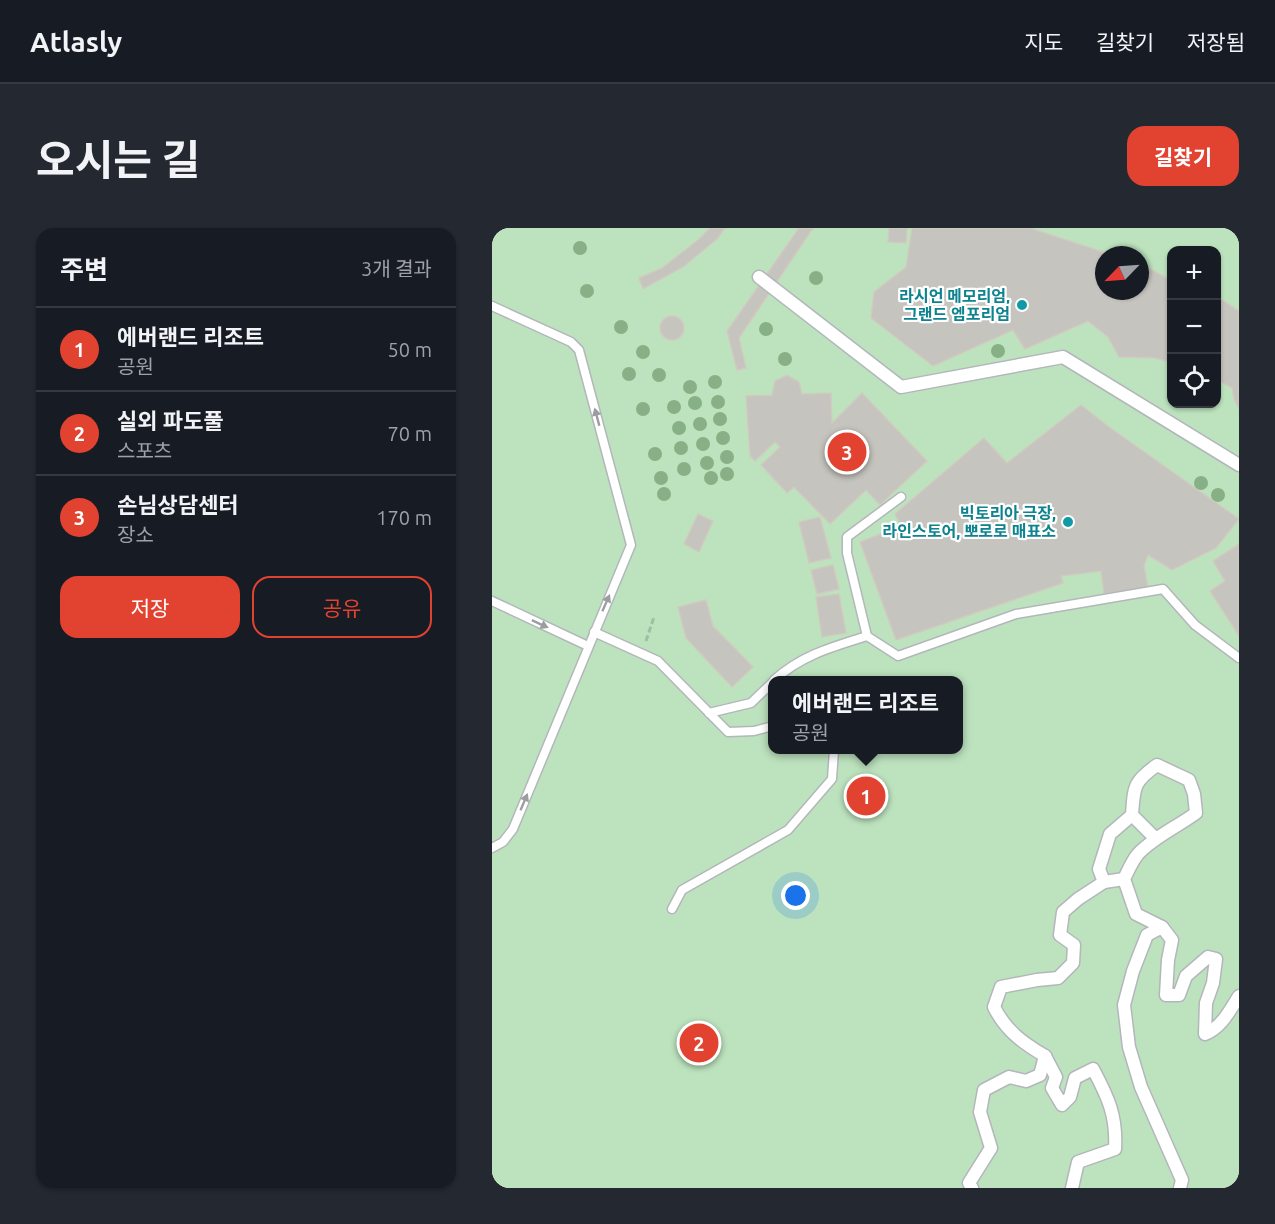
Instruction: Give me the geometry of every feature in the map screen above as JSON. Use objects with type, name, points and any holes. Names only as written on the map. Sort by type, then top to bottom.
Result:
[{"type":"street","points":[[759,277],[901,387],[1063,357],[1239,465]]},
{"type":"street","points":[[1104,882],[1099,869],[1110,834],[1132,815],[1134,791],[1140,777],[1157,765],[1189,780],[1194,794],[1196,813],[1155,838],[1136,856],[1124,879],[1136,914],[1162,927],[1172,940],[1168,960],[1166,995],[1179,995],[1186,976],[1208,957],[1216,959],[1213,983],[1206,1003],[1205,1034],[1214,1030],[1228,1015],[1239,996]]},
{"type":"street","points":[[1132,815],[1155,838]]},
{"type":"street","points":[[1072,1188],[1078,1162],[1115,1149],[1116,1131],[1110,1101],[1093,1069],[1076,1078],[1070,1097],[1062,1105],[1052,1088],[1056,1077],[1045,1056],[1020,1040],[1001,1021],[994,1007],[1001,987],[1058,978],[1072,963],[1074,945],[1060,935],[1063,912],[1104,882],[1124,879]]},
{"type":"street","points":[[1162,927],[1147,935],[1133,971],[1124,1005],[1129,1047],[1141,1087],[1182,1180],[1180,1188]]},
{"type":"street","points":[[972,1188],[969,1183],[991,1148],[980,1112],[984,1090],[1009,1077],[1026,1081],[1040,1074],[1045,1056]]},
{"type":"lane","points":[[492,306],[571,342],[579,350],[631,545],[513,829],[503,842],[492,848]]},
{"type":"lane","points":[[901,497],[847,537],[847,553],[867,636],[898,656],[1016,614],[1163,589],[1196,625],[1239,658]]},
{"type":"lane","points":[[492,601],[588,646]]},
{"type":"lane","points":[[594,632],[657,662],[728,732],[754,731],[768,727]]},
{"type":"lane","points":[[780,676],[811,654],[867,636]]},
{"type":"lane","points":[[709,713],[751,703],[768,687]]},
{"type":"lane","points":[[672,909],[682,890],[788,830],[832,779],[834,754]]},
{"type":"path","points":[[641,655],[654,617]]},
{"type":"green space","points":[[492,228],[1239,228],[1239,1188],[492,1188]]},
{"type":"building","points":[[710,228],[725,228],[717,239],[683,267],[643,289],[639,278],[662,268]]},
{"type":"building","points":[[799,228],[813,228],[739,338],[746,368],[737,370],[727,331]]},
{"type":"building","points":[[889,228],[907,228],[906,243],[888,242]]},
{"type":"building","name":"라시언 메모리엄, 그랜드 엠포리엄","points":[[912,228],[1030,228],[1095,249],[1095,300],[1149,300],[1149,268],[1167,278],[1167,361],[1154,358],[1119,357],[1108,337],[1088,321],[1025,349],[1013,330],[933,366],[871,318],[874,292],[906,267]]},
{"type":"building","points":[[1221,299],[1239,311],[1239,409],[1232,388],[1221,382]]},
{"type":"building","points":[[672,316],[677,317],[683,323],[683,333],[677,339],[672,340],[667,339],[661,333],[660,328],[661,323],[667,317]]},
{"type":"building","points":[[787,375],[799,382],[802,394],[831,393],[832,423],[862,393],[927,461],[880,505],[866,490],[830,524],[794,487],[787,493],[761,465],[780,447],[775,442],[755,461],[750,456],[746,396],[772,395],[775,381]]},
{"type":"building","name":"빅토리아 극장, 라인스토어, 뽀로로 매표소","points":[[1081,405],[1239,519],[1216,548],[1172,570],[1148,555],[1144,566],[1148,587],[1104,594],[1101,571],[1061,576],[1063,583],[896,640],[860,542],[901,526],[895,514],[984,438],[1007,463]]},
{"type":"building","points":[[698,514],[713,521],[699,552],[684,544]]},
{"type":"building","points":[[820,517],[831,558],[809,563],[799,522]]},
{"type":"building","points":[[1239,544],[1239,636],[1210,591],[1225,581],[1213,561]]},
{"type":"building","points":[[833,565],[839,589],[817,594],[811,570]]},
{"type":"building","points":[[839,594],[846,633],[822,637],[816,597]]},
{"type":"building","points":[[706,600],[713,626],[753,667],[732,687],[686,638],[678,607]]},
{"type":"place","name":"라시언 메모리엄, 그랜드 엠포리엄","points":[[1022,305]]},
{"type":"place","name":"손님상담센터","points":[[847,452]]},
{"type":"place","name":"빅토리아 극장, 라인스토어, 뽀로로 매표소","points":[[1068,522]]},
{"type":"place","name":"에버랜드 리조트","points":[[866,796]]},
{"type":"place","name":"실외 파도풀","points":[[699,1043]]}]
